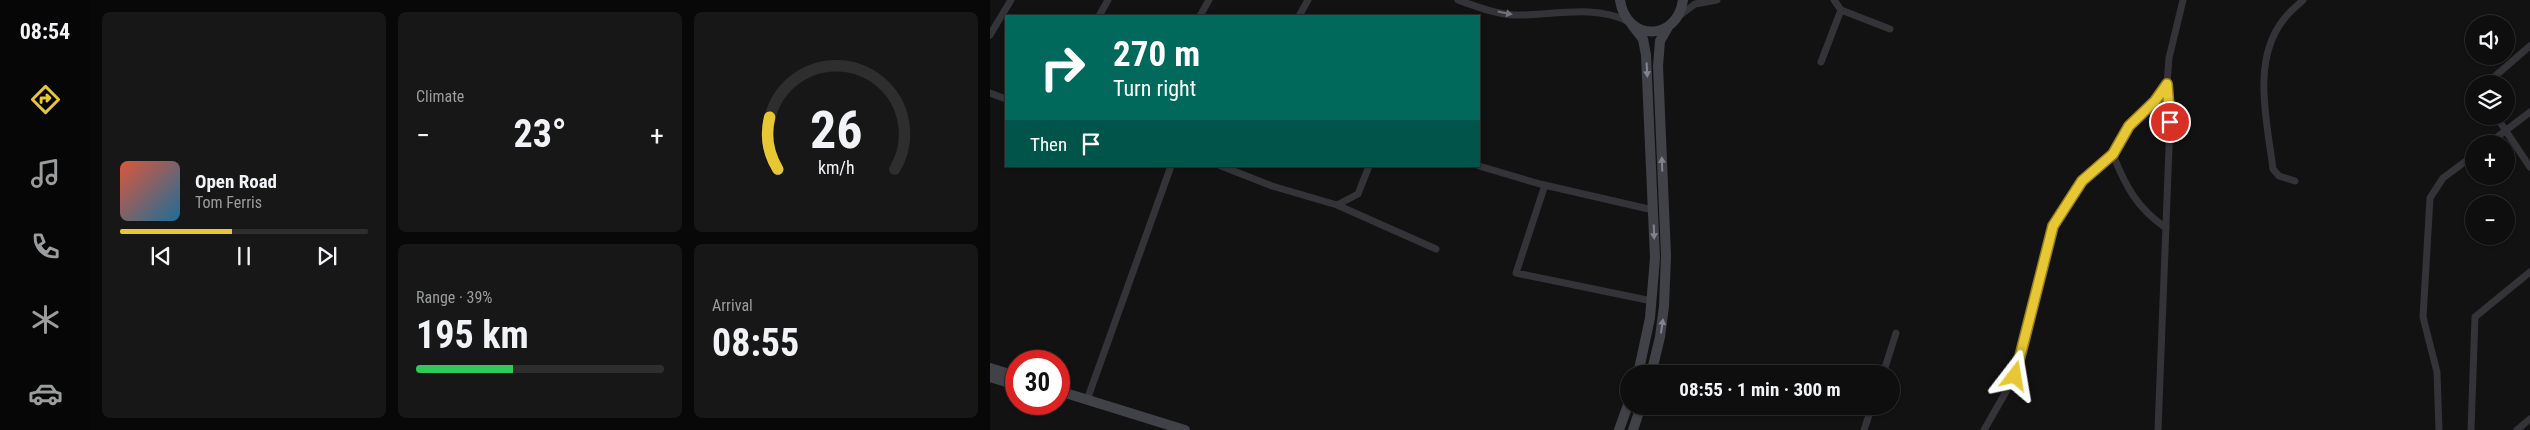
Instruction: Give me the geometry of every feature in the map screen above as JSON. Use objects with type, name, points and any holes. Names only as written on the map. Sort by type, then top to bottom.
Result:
[{"type":"main road","points":[[1620,0],[1622,11],[1643,39],[1646,55],[1655,258],[1652,301],[1640,365]]},
{"type":"main road","points":[[1653,365],[1660,337],[1664,306],[1666,256],[1658,66],[1660,41],[1668,27],[1678,17],[1683,0]]},
{"type":"main road","points":[[1630,23],[1650,32],[1668,27]]},
{"type":"main road","points":[[990,368],[1005,373]]},
{"type":"main road","points":[[990,377],[1005,382]]},
{"type":"main road","points":[[1070,395],[1185,430]]},
{"type":"main road","points":[[1070,401],[1161,430]]},
{"type":"main road","points":[[1620,430],[1625,415]]},
{"type":"main road","points":[[1633,430],[1638,415]]},
{"type":"street","points":[[990,35],[1010,0]]},
{"type":"street","points":[[1100,15],[1108,0]]},
{"type":"street","points":[[1201,15],[1209,0]]},
{"type":"street","points":[[1299,15],[1308,0]]},
{"type":"street","points":[[1458,0],[1512,15],[1591,13],[1616,15],[1630,23]]},
{"type":"street","points":[[1678,17],[1695,4],[1717,0]]},
{"type":"street","points":[[1834,0],[1841,10],[1890,29]]},
{"type":"street","points":[[2158,430],[2170,122],[2167,84],[2169,58],[2183,0]]},
{"type":"street","points":[[2295,181],[2278,176],[2273,169],[2263,88],[2268,53],[2272,41],[2283,19],[2303,0]]},
{"type":"street","points":[[1820,62],[1841,10]]},
{"type":"street","points":[[2496,75],[2530,46]]},
{"type":"street","points":[[1984,430],[2015,376],[2053,226],[2082,181],[2113,154],[2129,126],[2155,101],[2167,84]]},
{"type":"street","points":[[990,93],[1005,98]]},
{"type":"street","points":[[2500,135],[2530,112]]},
{"type":"street","points":[[2503,125],[2530,167]]},
{"type":"street","points":[[2113,154],[2127,188],[2148,216],[2166,228]]},
{"type":"street","points":[[2438,430],[2437,372],[2422,317],[2430,198],[2443,178],[2465,161]]},
{"type":"street","points":[[1480,166],[1545,186],[1653,210]]},
{"type":"street","points":[[1087,400],[1171,167]]},
{"type":"street","points":[[1224,167],[1272,186],[1337,205],[1436,249]]},
{"type":"street","points":[[1337,205],[1358,194],[1369,167]]},
{"type":"street","points":[[1545,186],[1516,272],[1652,301]]},
{"type":"street","points":[[2471,430],[2475,317],[2478,312],[2530,272]]},
{"type":"street","points":[[1886,365],[1896,333]]},
{"type":"street","points":[[1864,430],[1869,415]]},
{"type":"street","points":[[2517,430],[2530,419]]},
{"type":"route","points":[[2015,376],[2053,226],[2082,181],[2113,154],[2120,145],[2129,126],[2155,101],[2167,84],[2170,122]]}]
